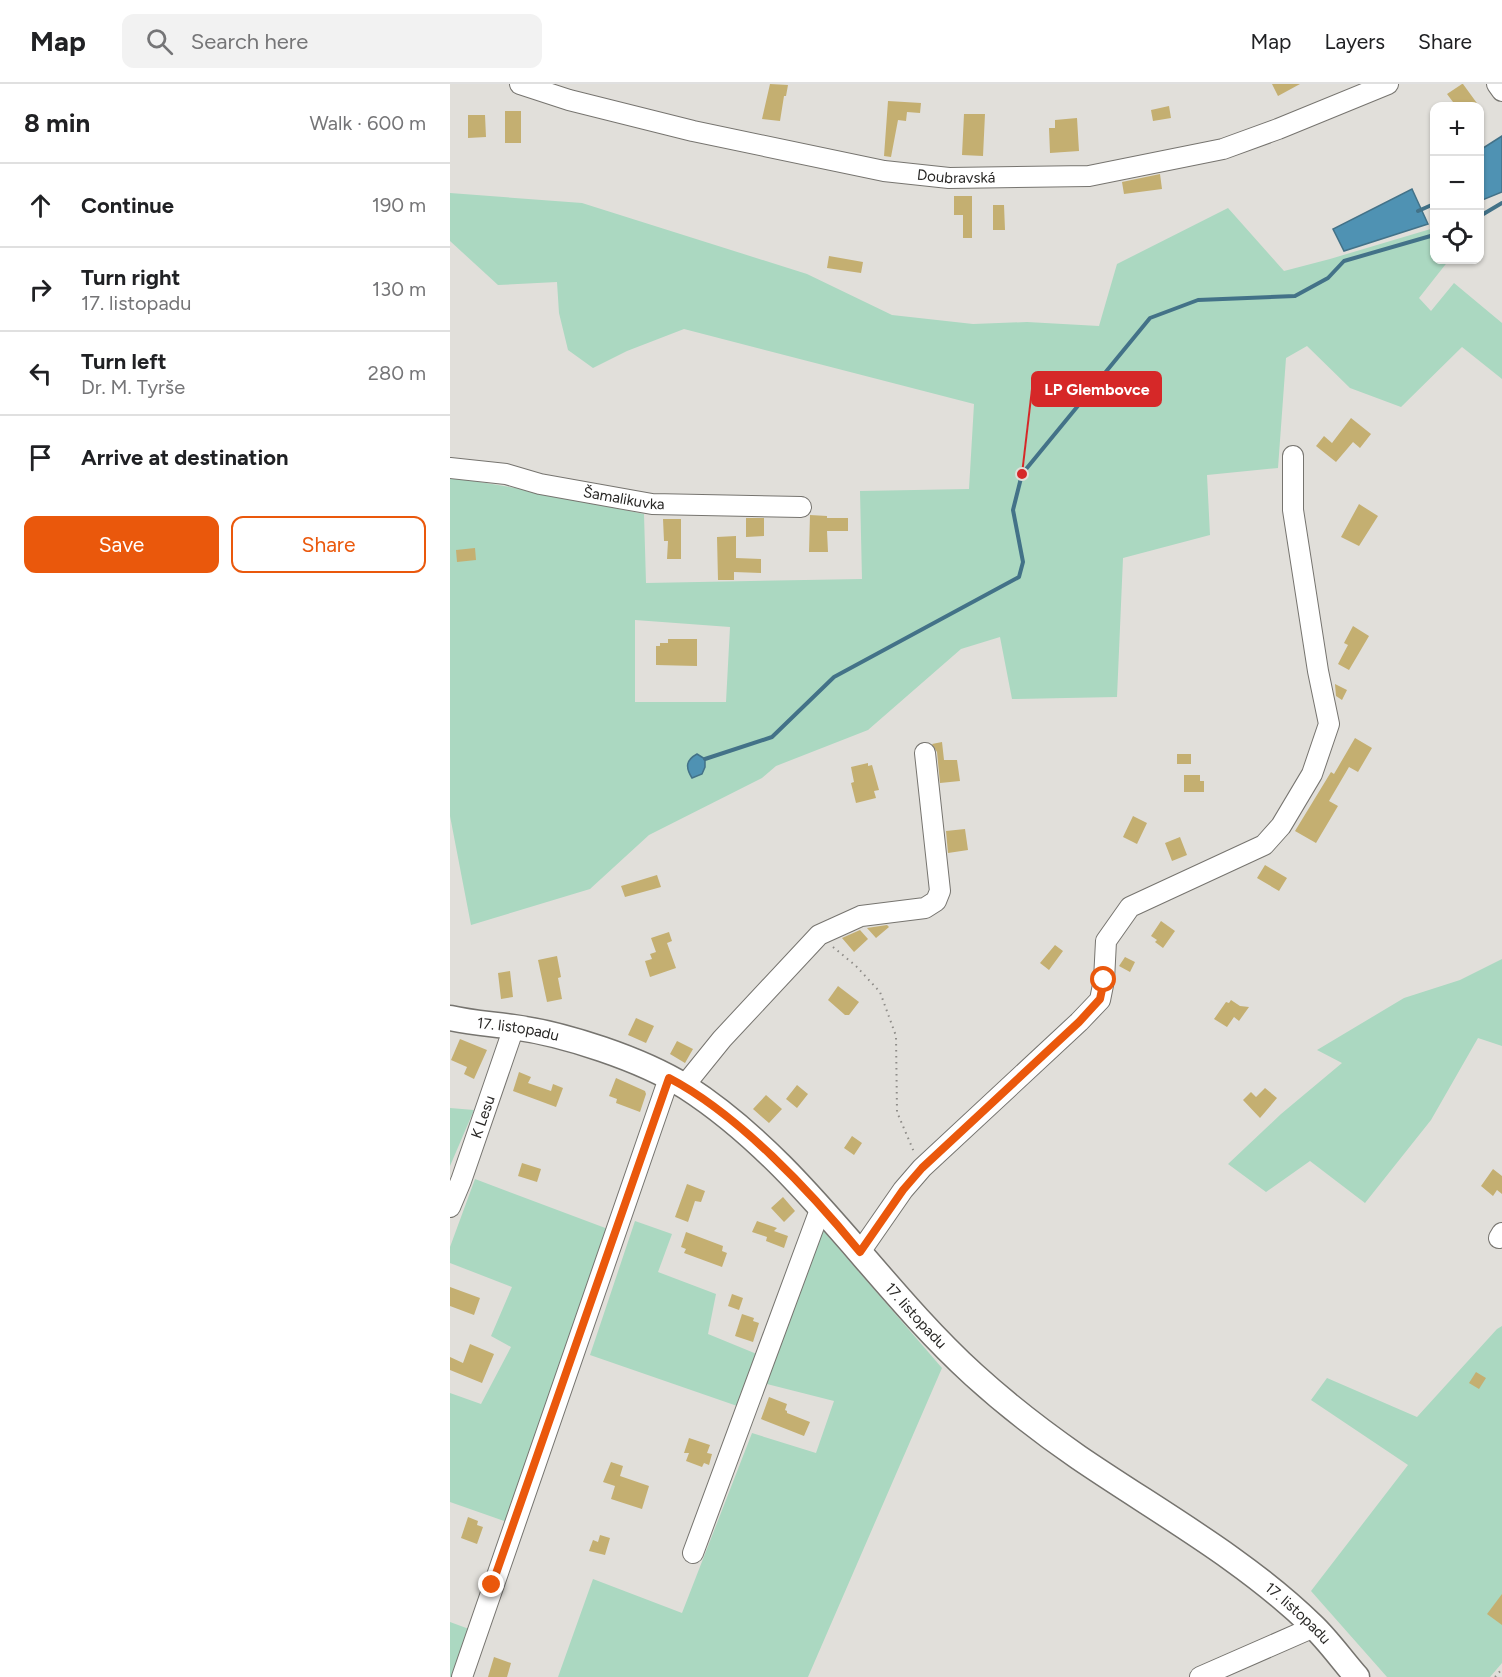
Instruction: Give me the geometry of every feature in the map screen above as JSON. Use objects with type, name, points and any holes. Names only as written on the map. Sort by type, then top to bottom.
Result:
[{"type":"main road","name":"17. listopadu","points":[[450,1018],[549,1034],[593,1047],[639,1064],[677,1082],[714,1107],[760,1147],[821,1207],[922,1324],[974,1375],[1011,1407],[1078,1458],[1234,1562],[1314,1627],[1357,1677]]},
{"type":"street","name":"Doubravská","points":[[520,84],[569,92],[693,131],[884,171],[949,178],[1089,176],[1223,149],[1388,84]]},
{"type":"street","points":[[1497,84],[1502,91]]},
{"type":"street","points":[[860,1252],[903,1190],[922,1168],[1079,1022],[1100,999],[1104,980],[1106,941],[1130,908],[1264,845],[1281,825],[1312,774],[1329,724],[1318,671],[1293,510],[1293,456]]},
{"type":"street","name":"Šamalikuvka","points":[[450,468],[506,474],[540,484],[652,504],[801,507]]},
{"type":"street","points":[[462,1677],[677,1082],[722,1039],[819,935],[861,916],[925,908],[936,901],[940,891],[925,753]]},
{"type":"street","name":"K Lesu","points":[[450,1207],[514,1027]]},
{"type":"street","points":[[693,1553],[821,1207]]},
{"type":"street","points":[[1200,1677],[1314,1627]]},
{"type":"path","points":[[819,935],[856,966],[880,992],[896,1036],[897,1112],[922,1168]]},
{"type":"path","points":[[1495,1677],[1502,1669]]},
{"type":"green space","points":[[450,193],[582,203],[807,274],[892,315],[973,324],[1027,322],[1099,326],[1117,264],[1228,208],[1284,271],[1430,229],[1430,264],[1446,264],[1419,298],[1431,311],[1454,283],[1502,323],[1502,379],[1462,347],[1401,407],[1350,388],[1307,346],[1286,358],[1278,468],[1207,475],[1210,535],[1123,558],[1117,697],[1012,699],[1000,637],[961,649],[868,730],[776,766],[762,778],[649,835],[590,889],[471,925],[450,816],[450,477],[540,492],[644,514],[646,583],[862,579],[860,491],[969,489],[974,404],[684,329],[627,351],[593,368],[568,350],[559,313],[557,282],[498,285],[450,241]],"holes":[[[635,620],[730,627],[726,702],[635,702]]]},
{"type":"green space","points":[[1502,959],[1502,1046],[1478,1038],[1431,1120],[1365,1203],[1310,1161],[1266,1192],[1228,1164],[1281,1114],[1342,1063],[1317,1050],[1404,998],[1460,980]]},
{"type":"green space","points":[[450,1108],[474,1110],[450,1166]]},
{"type":"green space","points":[[475,1179],[608,1229],[507,1522],[450,1502],[450,1393],[481,1404],[511,1347],[491,1336],[512,1287],[450,1263],[450,1247]]},
{"type":"green space","points":[[635,1221],[672,1234],[658,1272],[716,1294],[708,1334],[764,1357],[821,1228],[942,1368],[808,1677],[558,1677],[593,1579],[682,1613],[752,1433],[816,1453],[834,1401],[755,1381],[743,1408],[590,1355]]},
{"type":"green space","points":[[1502,1326],[1502,1663],[1490,1677],[1387,1677],[1311,1591],[1408,1465],[1311,1400],[1327,1378],[1417,1417]]},
{"type":"green space","points":[[450,1622],[469,1629],[454,1677],[450,1677]]},
{"type":"water","points":[[1502,136],[1502,192],[1484,199],[1484,156],[1484,147]]},
{"type":"water","points":[[1412,189],[1428,224],[1344,251],[1333,229]]},
{"type":"water","points":[[697,754],[705,759],[705,767],[702,774],[692,778],[688,764]]},
{"type":"building","points":[[770,84],[788,85],[780,121],[762,119]]},
{"type":"building","points":[[1272,84],[1300,84],[1278,96]]},
{"type":"building","points":[[1463,84],[1476,102],[1453,102],[1447,94]]},
{"type":"building","points":[[888,101],[921,103],[920,113],[907,112],[906,121],[898,120],[891,157],[884,156]]},
{"type":"building","points":[[1169,106],[1171,118],[1153,121],[1151,110]]},
{"type":"building","points":[[505,111],[521,111],[521,143],[505,143]]},
{"type":"building","points":[[964,114],[985,114],[983,156],[962,155]]},
{"type":"building","points":[[468,115],[485,115],[486,137],[468,138]]},
{"type":"building","points":[[1077,118],[1079,151],[1050,153],[1049,128],[1055,128],[1055,120]]},
{"type":"building","points":[[1160,174],[1162,189],[1124,194],[1122,182]]},
{"type":"building","points":[[954,196],[972,196],[972,238],[963,238],[963,215],[954,215]]},
{"type":"building","points":[[993,205],[1004,205],[1005,230],[993,230]]},
{"type":"building","points":[[829,256],[863,262],[861,273],[827,268]]},
{"type":"building","points":[[1351,418],[1371,434],[1360,448],[1353,442],[1336,462],[1316,446],[1324,436],[1332,443]]},
{"type":"building","points":[[1359,504],[1378,516],[1359,546],[1341,537]]},
{"type":"building","points":[[810,515],[848,518],[848,531],[827,531],[828,552],[809,552]]},
{"type":"building","points":[[746,518],[764,518],[764,536],[746,537]]},
{"type":"building","points":[[663,519],[681,519],[681,559],[667,559],[668,541],[664,541]]},
{"type":"building","points":[[736,536],[736,558],[761,559],[761,573],[734,572],[734,580],[718,580],[717,537]]},
{"type":"building","points":[[475,548],[476,560],[457,562],[456,550]]},
{"type":"building","points":[[1353,626],[1369,636],[1349,670],[1338,664],[1348,645],[1344,643]]},
{"type":"building","points":[[668,639],[697,639],[697,666],[656,665],[656,646],[660,646],[660,643],[668,643]]},
{"type":"building","points":[[1335,684],[1347,690],[1342,700],[1336,696]]},
{"type":"building","points":[[1355,738],[1372,748],[1358,772],[1349,767],[1329,801],[1338,806],[1316,843],[1295,831],[1331,772],[1334,774]]},
{"type":"building","points":[[942,742],[944,760],[957,760],[960,781],[940,783],[937,752],[932,744]]},
{"type":"building","points":[[1177,754],[1191,754],[1191,764],[1177,764]]},
{"type":"building","points":[[868,763],[868,766],[872,765],[879,790],[874,791],[876,798],[856,803],[851,783],[854,782],[851,767]]},
{"type":"building","points":[[1184,775],[1200,775],[1200,781],[1204,781],[1204,792],[1184,792]]},
{"type":"building","points":[[1133,816],[1147,823],[1137,844],[1123,837]]},
{"type":"building","points":[[965,829],[968,850],[948,853],[946,831]]},
{"type":"building","points":[[1180,837],[1187,855],[1172,861],[1165,843]]},
{"type":"building","points":[[1265,865],[1287,878],[1279,891],[1257,878]]},
{"type":"building","points":[[657,875],[661,887],[625,897],[621,886]]},
{"type":"building","points":[[1161,921],[1175,931],[1163,948],[1151,936]]},
{"type":"building","points":[[887,925],[889,927],[876,938],[867,928]]},
{"type":"building","points":[[860,930],[868,939],[854,952],[842,938]]},
{"type":"building","points":[[669,932],[672,941],[667,943],[676,968],[650,977],[645,961],[652,959],[650,954],[656,952],[651,938]]},
{"type":"building","points":[[1055,945],[1063,951],[1049,970],[1040,963]]},
{"type":"building","points":[[557,956],[562,999],[547,1002],[538,960]]},
{"type":"building","points":[[1125,957],[1135,962],[1130,972],[1119,966]]},
{"type":"building","points":[[510,971],[513,997],[501,999],[498,973]]},
{"type":"building","points":[[838,986],[859,1002],[849,1015],[845,1015],[828,1000]]},
{"type":"building","points":[[1231,1000],[1240,1006],[1249,1007],[1239,1021],[1234,1017],[1227,1027],[1214,1019],[1226,1002],[1229,1003]]},
{"type":"building","points":[[636,1018],[654,1026],[646,1043],[628,1035]]},
{"type":"building","points":[[460,1039],[487,1050],[474,1079],[464,1074],[467,1067],[451,1060]]},
{"type":"building","points":[[677,1041],[693,1049],[685,1063],[670,1054]]},
{"type":"building","points":[[519,1072],[531,1077],[528,1083],[551,1091],[553,1084],[563,1088],[556,1107],[513,1091]]},
{"type":"building","points":[[616,1078],[645,1091],[640,1112],[616,1103],[617,1099],[609,1096]]},
{"type":"building","points":[[797,1085],[808,1094],[797,1108],[786,1099]]},
{"type":"building","points":[[1265,1088],[1277,1098],[1260,1118],[1243,1100],[1251,1092],[1256,1097]]},
{"type":"building","points":[[766,1095],[782,1109],[769,1123],[753,1109]]},
{"type":"building","points":[[852,1136],[862,1143],[854,1155],[844,1148]]},
{"type":"building","points":[[522,1163],[541,1169],[537,1182],[518,1176]]},
{"type":"building","points":[[1493,1169],[1502,1176],[1502,1194],[1497,1190],[1493,1196],[1481,1186]]},
{"type":"building","points":[[687,1184],[705,1191],[701,1202],[695,1201],[688,1222],[675,1217]]},
{"type":"building","points":[[783,1197],[795,1211],[784,1222],[771,1208]]},
{"type":"building","points":[[757,1221],[777,1228],[774,1231],[788,1236],[784,1248],[766,1241],[767,1237],[752,1232]]},
{"type":"building","points":[[686,1232],[723,1246],[722,1251],[727,1253],[722,1267],[684,1253],[686,1249],[681,1247]]},
{"type":"building","points":[[450,1287],[480,1298],[474,1315],[450,1306]]},
{"type":"building","points":[[732,1294],[743,1298],[739,1310],[728,1306]]},
{"type":"building","points":[[742,1314],[754,1318],[753,1321],[759,1323],[753,1342],[735,1336]]},
{"type":"building","points":[[470,1344],[494,1354],[482,1383],[450,1370],[450,1357],[463,1363]]},
{"type":"building","points":[[1476,1372],[1486,1378],[1479,1389],[1469,1383]]},
{"type":"building","points":[[769,1397],[787,1404],[785,1410],[787,1413],[810,1422],[804,1436],[761,1419]]},
{"type":"building","points":[[689,1438],[710,1445],[707,1453],[712,1454],[709,1465],[704,1463],[702,1467],[686,1461],[689,1453],[684,1453]]},
{"type":"building","points":[[611,1462],[623,1466],[620,1476],[649,1486],[642,1509],[611,1499],[615,1486],[603,1482]]},
{"type":"building","points":[[468,1517],[478,1521],[477,1525],[483,1527],[477,1544],[461,1538]]},
{"type":"building","points":[[600,1535],[610,1538],[605,1555],[589,1551],[593,1540],[598,1542]]},
{"type":"building","points":[[1502,1594],[1502,1625],[1487,1614]]},
{"type":"building","points":[[494,1657],[511,1663],[507,1677],[488,1677]]},
{"type":"waterway","points":[[1484,214],[1502,203]]},
{"type":"waterway","points":[[1418,211],[1430,206]]},
{"type":"waterway","points":[[705,759],[772,737],[834,677],[1019,577],[1023,562],[1013,510],[1022,474],[1150,318],[1198,300],[1295,296],[1328,278],[1344,261],[1430,236]]},
{"type":"place","name":"LP Glembovce","points":[[1022,474]]},
{"type":"route","points":[[492,1585],[669,1078],[714,1107],[760,1147],[821,1207],[860,1252],[903,1190],[922,1168],[1079,1022],[1100,999],[1104,980]]}]
